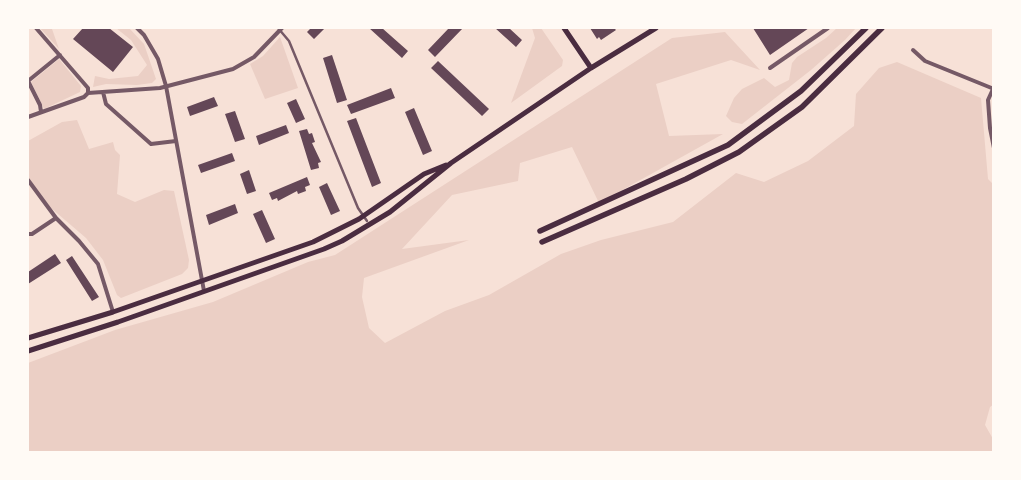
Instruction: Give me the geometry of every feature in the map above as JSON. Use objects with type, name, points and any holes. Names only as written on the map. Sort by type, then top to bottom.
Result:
[{"type":"highway","points":[[540,231],[728,145],[801,91],[866,28]]},
{"type":"highway","points":[[542,242],[686,180],[739,152],[802,107],[882,28]]},
{"type":"main road","points":[[564,28],[591,68]]},
{"type":"main road","points":[[28,351],[118,322],[324,249],[363,230],[431,182],[451,163],[591,68],[656,28]]},
{"type":"main road","points":[[28,338],[113,312],[328,235],[359,219],[424,174],[451,163]]},
{"type":"street","points":[[36,28],[88,88],[88,93]]},
{"type":"street","points":[[137,28],[144,34],[158,59],[166,86],[204,291]]},
{"type":"street","points":[[28,117],[84,97],[88,93],[154,89],[232,69],[254,57],[280,28],[289,41],[358,208],[367,221]]},
{"type":"street","points":[[770,68],[828,28]]},
{"type":"street","points":[[913,50],[925,61],[993,89],[988,100],[994,148]]},
{"type":"street","points":[[41,112],[40,105],[28,81],[60,56]]},
{"type":"street","points":[[103,92],[106,104],[151,144],[176,141]]},
{"type":"street","points":[[28,180],[56,218],[98,264],[113,312]]},
{"type":"street","points":[[28,234],[32,234],[56,218]]},
{"type":"shaded area","points":[[40,28],[52,29],[59,49]]},
{"type":"shaded area","points":[[116,28],[129,28],[144,44],[156,79],[152,83],[137,85],[106,84],[93,87],[95,76],[109,79],[138,76],[147,65],[131,40]]},
{"type":"shaded area","points":[[532,28],[541,28],[563,60],[562,66],[511,103],[535,38]]},
{"type":"shaded area","points":[[837,28],[856,28],[811,70],[742,124],[732,122],[726,116],[734,98],[742,89],[764,78],[775,87],[789,80],[792,63],[797,57],[826,38]]},
{"type":"shaded area","points":[[725,32],[760,70],[731,60],[656,84],[669,136],[723,134],[599,203],[572,147],[520,163],[518,181],[452,195],[402,249],[469,240],[364,278],[362,297],[369,328],[385,343],[445,311],[489,295],[561,254],[601,240],[673,222],[736,173],[764,182],[808,161],[854,126],[856,94],[879,68],[897,62],[981,98],[988,179],[994,185],[994,404],[990,407],[985,425],[993,439],[993,452],[28,452],[28,363],[115,330],[213,302],[308,262],[335,255],[672,38]]},
{"type":"shaded area","points":[[280,37],[298,88],[265,99],[250,64],[263,56]]},
{"type":"shaded area","points":[[59,59],[81,86],[80,92],[44,109],[31,82]]},
{"type":"shaded area","points":[[77,120],[89,149],[113,142],[115,150],[120,155],[117,194],[135,202],[164,190],[174,191],[189,260],[188,268],[182,274],[121,298],[117,295],[103,260],[86,238],[51,208],[28,179],[28,141],[62,122]]},
{"type":"building","points":[[83,28],[109,28],[133,47],[113,72],[73,39]]},
{"type":"building","points":[[311,28],[325,28],[314,39],[307,32]]},
{"type":"building","points":[[369,28],[382,28],[408,51],[402,58]]},
{"type":"building","points":[[449,28],[463,28],[435,57],[428,50]]},
{"type":"building","points":[[495,28],[509,28],[522,40],[516,47]]},
{"type":"building","points":[[590,28],[614,28],[616,30],[601,40],[599,37],[597,39]]},
{"type":"building","points":[[753,28],[809,28],[770,55]]},
{"type":"building","points":[[332,55],[347,100],[337,103],[323,58]]},
{"type":"building","points":[[438,61],[489,109],[482,116],[431,68]]},
{"type":"building","points":[[391,88],[395,98],[351,114],[347,105]]},
{"type":"building","points":[[214,97],[218,106],[190,116],[187,107]]},
{"type":"building","points":[[296,99],[305,119],[296,123],[287,103]]},
{"type":"building","points":[[414,108],[432,151],[423,155],[405,112]]},
{"type":"building","points":[[235,111],[245,139],[235,142],[225,114]]},
{"type":"building","points":[[356,118],[381,183],[372,187],[347,121]]},
{"type":"building","points":[[286,125],[289,133],[259,145],[256,136]]},
{"type":"building","points":[[307,129],[309,134],[312,133],[315,142],[312,143],[321,162],[318,163],[319,168],[311,170],[299,131]]},
{"type":"building","points":[[232,153],[235,161],[201,173],[198,165]]},
{"type":"building","points":[[249,170],[256,191],[247,194],[240,174]]},
{"type":"building","points":[[307,177],[310,185],[305,187],[306,191],[298,194],[297,191],[278,201],[277,198],[272,200],[269,193]]},
{"type":"building","points":[[327,183],[340,211],[331,215],[319,187]]},
{"type":"building","points":[[235,204],[238,213],[209,225],[206,215]]},
{"type":"building","points":[[262,210],[275,239],[266,243],[253,214]]},
{"type":"building","points":[[55,254],[61,263],[28,284],[28,272]]},
{"type":"building","points":[[72,256],[99,297],[92,301],[66,260]]}]
